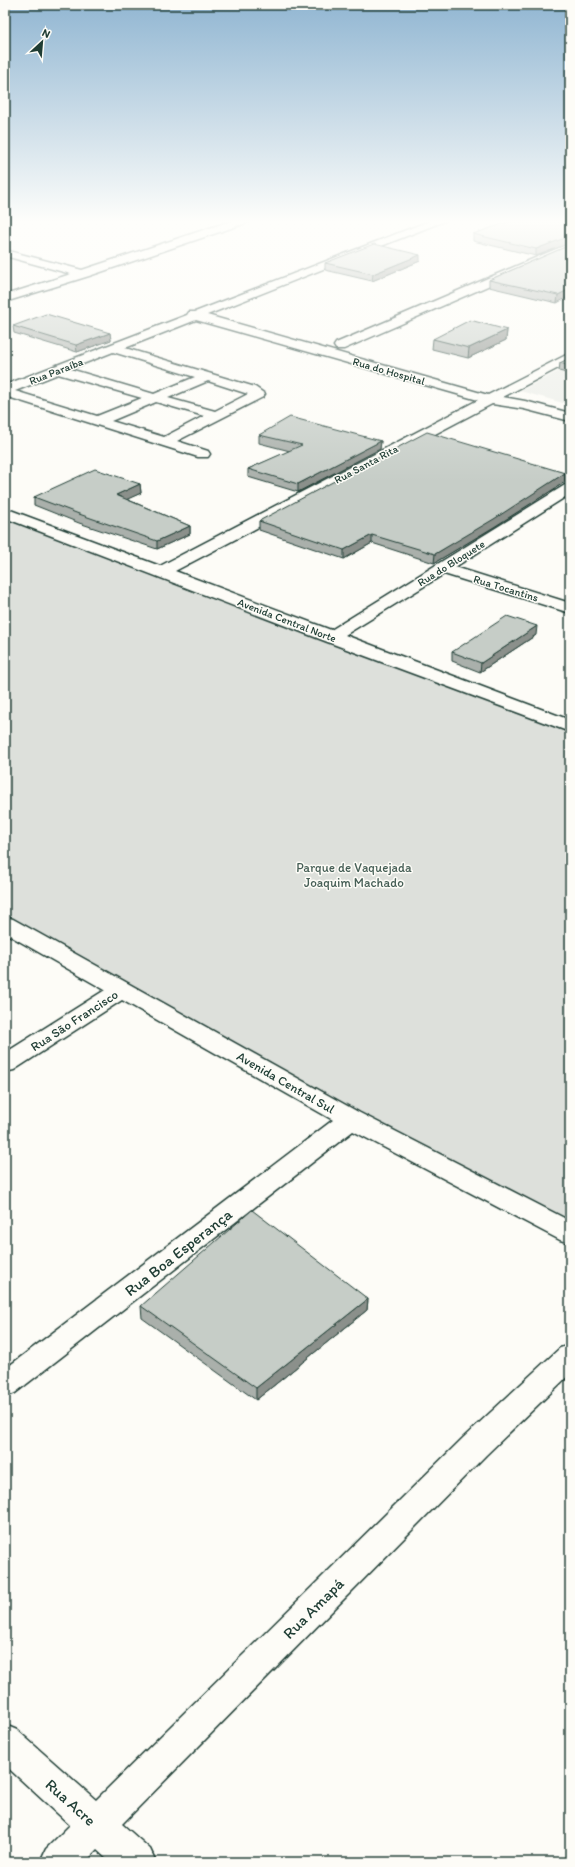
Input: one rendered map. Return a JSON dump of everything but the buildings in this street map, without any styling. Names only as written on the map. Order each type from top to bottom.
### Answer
[{"type":"street","name":"Rua Paraíba","points":[[5,391],[116,349],[215,307]]},
{"type":"street","name":"Rua Paraíba","points":[[205,311],[215,307]]},
{"type":"street","points":[[340,346],[429,307]]},
{"type":"street","name":"Rua do Hospital","points":[[184,313],[205,311],[340,346],[503,392],[525,404]]},
{"type":"street","name":"Rua do Hospital","points":[[205,311],[488,399],[525,404],[570,417]]},
{"type":"street","name":"Rua Paraíba","points":[[5,381],[184,313]]},
{"type":"street","points":[[116,349],[250,390],[258,394],[164,442]]},
{"type":"street","name":"Rua Santa Rita","points":[[163,571],[570,357]]},
{"type":"street","points":[[58,370],[217,416]]},
{"type":"street","points":[[98,421],[207,377]]},
{"type":"street","points":[[5,391],[203,454]]},
{"type":"street","name":"Rua do Bloquete","points":[[331,637],[570,488]]},
{"type":"street","points":[[553,498],[570,503]]},
{"type":"street","name":"Avenida Central Norte","points":[[5,513],[163,571],[331,637],[570,726]]},
{"type":"street","name":"Rua Tocantins","points":[[442,568],[570,608]]},
{"type":"street","name":"Avenida Central Sul","points":[[5,924],[351,1119],[570,1233]]},
{"type":"street","name":"Rua São Francisco","points":[[5,1064],[122,989]]},
{"type":"street","name":"Rua Boa Esperança","points":[[5,1385],[351,1119]]},
{"type":"street","name":"Rua Amapá","points":[[59,1862],[474,1446],[570,1356]]},
{"type":"street","name":"Rua Acre","points":[[5,1742],[137,1862]]},
{"type":"shaded area","points":[[559,371],[570,374],[570,405],[520,391]]},
{"type":"green space","name":"Parque de Vaquejada Joaquim Machado","points":[[5,513],[570,726],[570,1234],[5,931]]}]
